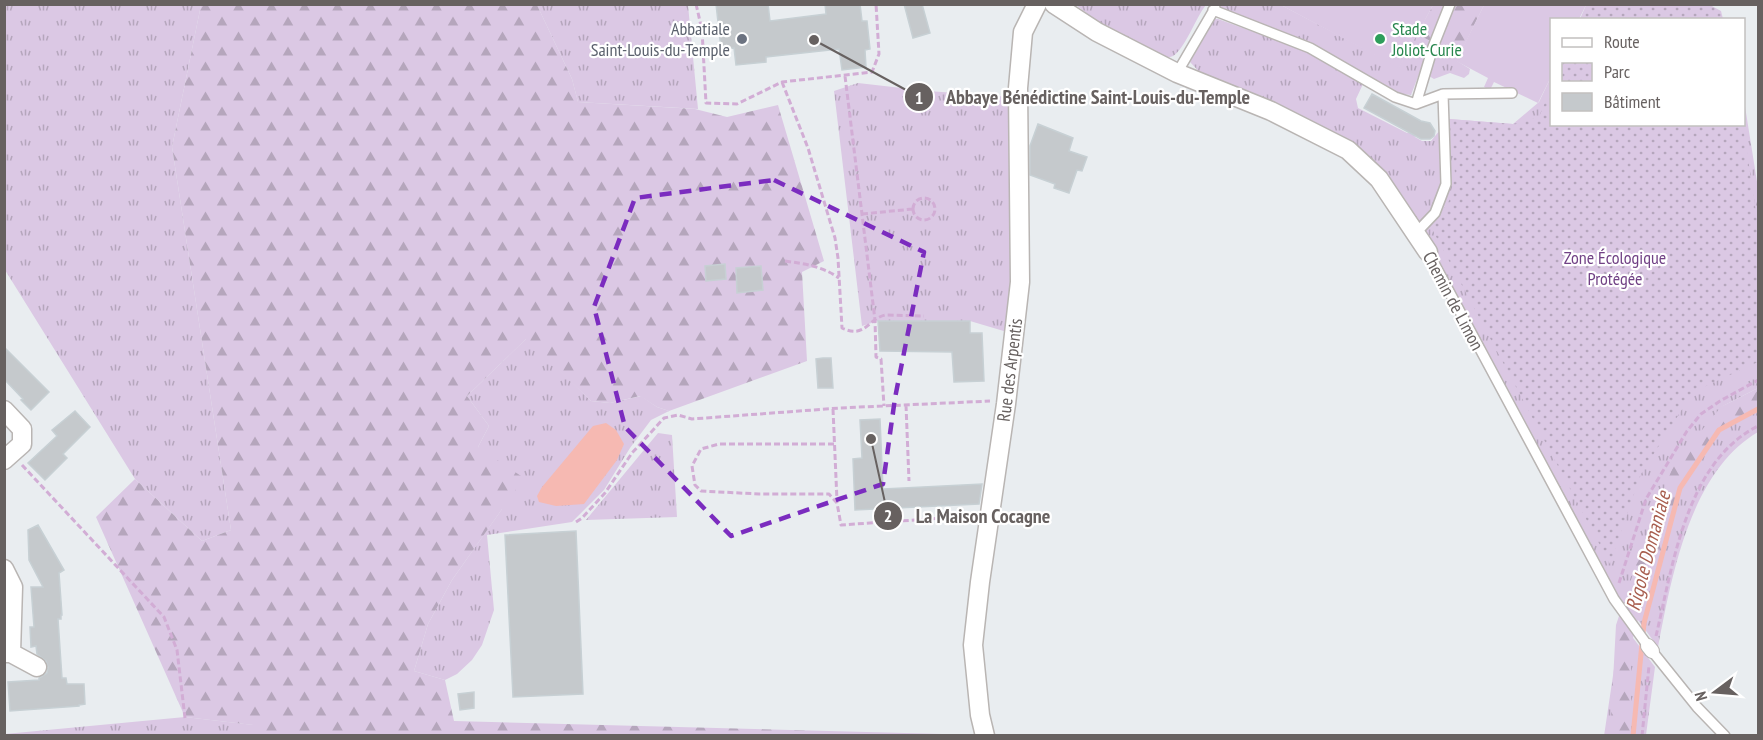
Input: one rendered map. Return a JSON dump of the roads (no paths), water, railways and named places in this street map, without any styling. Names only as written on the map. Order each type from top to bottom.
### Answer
[{"type":"street","name":"Rue des Arpentis","points":[[985,735],[980,715],[973,645],[1020,282],[1018,88],[1023,32],[1037,4]]},
{"type":"street","name":"Chemin de Limon","points":[[1054,4],[1097,32],[1177,73],[1271,111],[1348,150],[1379,179],[1428,252]]},
{"type":"street","points":[[4,410],[22,429],[22,444],[8,457]]},
{"type":"street","points":[[4,569],[13,587],[8,653],[37,667]]},
{"type":"lane","points":[[1416,104],[1432,46],[1450,4]]},
{"type":"lane","points":[[1177,73],[1214,9],[1310,48],[1395,97],[1416,104],[1443,94],[1512,93]]},
{"type":"lane","points":[[1415,234],[1435,213],[1446,184],[1443,94]]},
{"type":"lane","name":"Chemin de Limon","points":[[1428,252],[1614,599],[1697,706],[1725,735]]},
{"type":"waterway","name":"Rigole Domaniale","points":[[1633,736],[1644,623],[1680,488],[1719,430],[1758,409]]},
{"type":"place","name":"Abbatiale Saint-Louis-du-Temple","points":[[742,39]]},
{"type":"place","name":"Stade Joliot-Curie","points":[[1380,39]]},
{"type":"place","name":"Abbaye Bénédictine Saint-Louis-du-Temple","points":[[814,40]]},
{"type":"place","name":"La Maison Cocagne","points":[[871,439]]},
{"type":"park label","name":"Zone Écologique Protégée","points":[[1615,268]]}]
